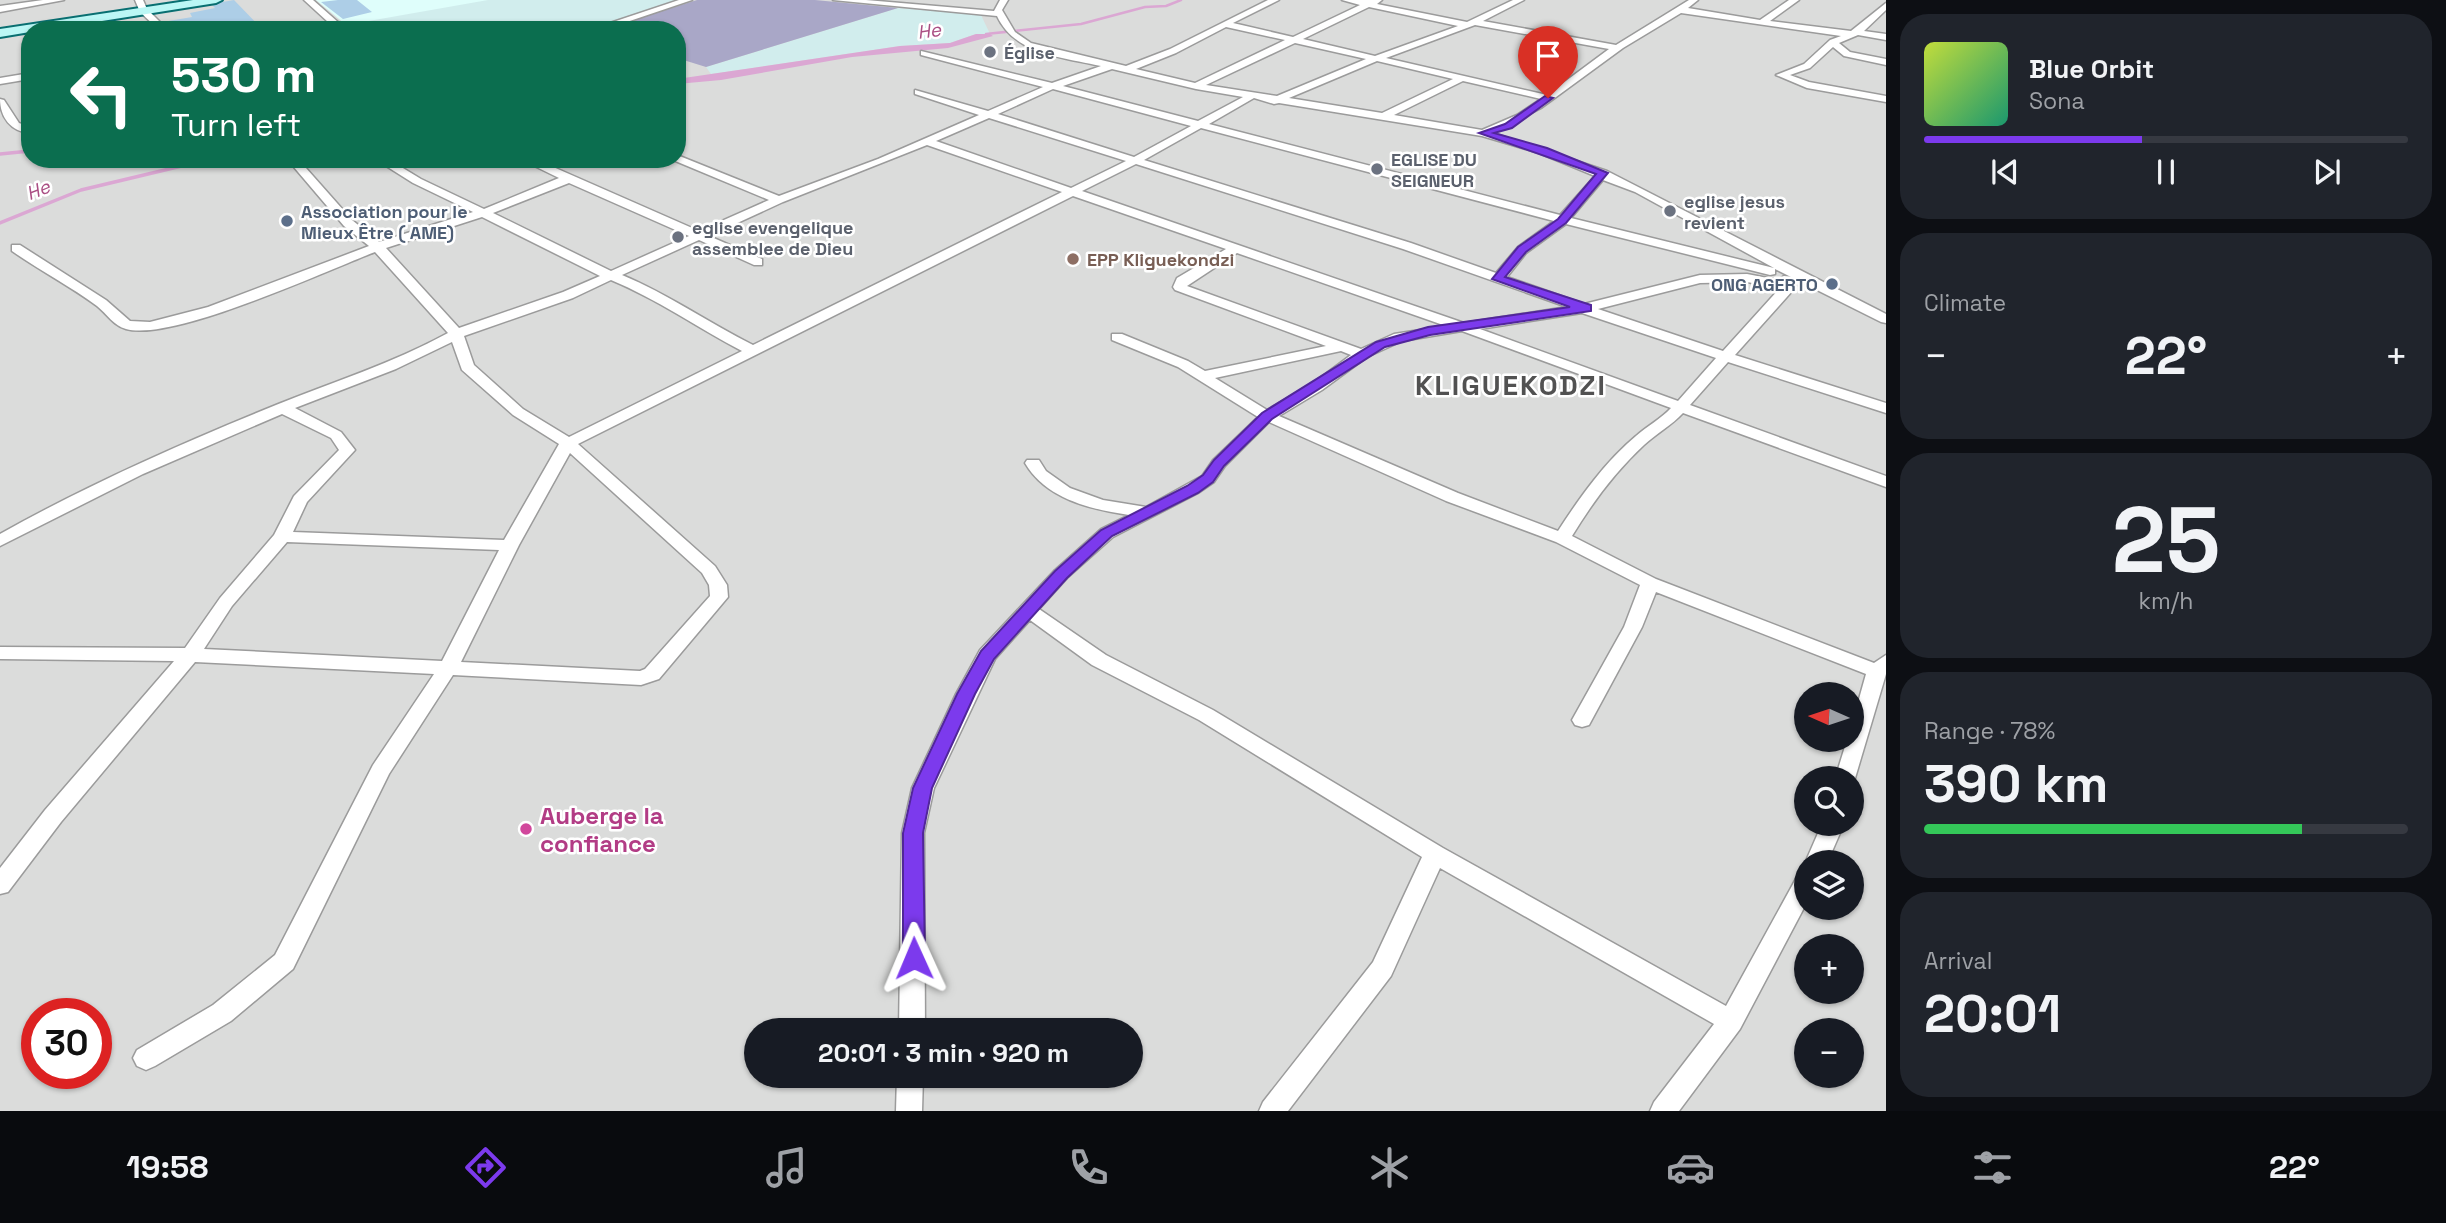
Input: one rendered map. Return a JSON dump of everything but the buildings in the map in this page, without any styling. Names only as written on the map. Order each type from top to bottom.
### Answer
[{"type":"main road","points":[[99,21],[141,5],[216,0]]},
{"type":"main road","points":[[0,33],[21,31]]},
{"type":"street","points":[[0,9],[60,0]]},
{"type":"street","points":[[308,0],[334,21]]},
{"type":"street","points":[[622,21],[688,0]]},
{"type":"street","points":[[845,0],[1000,14]]},
{"type":"street","points":[[1004,0],[998,10],[1001,22],[1009,33],[1037,48],[1250,97],[1483,133],[1543,150],[1602,173],[1785,276],[1886,319]]},
{"type":"street","points":[[1125,70],[1173,51],[1275,0]]},
{"type":"street","points":[[1346,0],[1374,2],[1471,23],[1618,48]]},
{"type":"street","points":[[1274,101],[1471,23],[1520,0]]},
{"type":"street","points":[[1483,133],[1508,126],[1618,48],[1694,0]]},
{"type":"street","points":[[1763,22],[1795,0]]},
{"type":"street","points":[[1196,86],[1374,2]]},
{"type":"street","points":[[141,5],[156,21]]},
{"type":"street","points":[[1886,6],[1855,33],[1833,42],[1807,65],[1781,75],[1800,83],[1886,99]]},
{"type":"street","points":[[1681,9],[1801,29],[1886,37]]},
{"type":"street","points":[[1225,24],[1548,98]]},
{"type":"street","points":[[1833,42],[1847,54],[1886,62]]},
{"type":"street","points":[[923,53],[1562,221],[1785,276]]},
{"type":"street","points":[[0,541],[56,508],[282,408],[378,373],[426,352],[456,334],[568,295],[779,200],[928,142],[1053,86],[1111,66]]},
{"type":"street","points":[[1380,118],[1465,77]]},
{"type":"street","points":[[0,81],[21,78]]},
{"type":"street","points":[[918,92],[987,116],[1407,246],[1726,358],[1886,408]]},
{"type":"street","points":[[146,1058],[222,1013],[284,962],[380,771],[448,668],[510,545],[568,443],[1136,160],[1250,97]]},
{"type":"street","points":[[0,102],[16,127],[21,130]]},
{"type":"street","points":[[928,142],[1073,190],[1462,327],[1886,482]]},
{"type":"street","points":[[686,162],[779,200]]},
{"type":"street","points":[[0,653],[190,654],[641,678],[660,667],[719,597],[718,585],[709,570],[568,443],[518,412],[467,367],[456,334],[378,247],[348,223],[300,168]]},
{"type":"street","points":[[395,168],[417,181],[642,288],[708,328],[752,350]]},
{"type":"street","points":[[546,168],[758,262]]},
{"type":"street","points":[[1498,279],[1522,250],[1562,221],[1602,173]]},
{"type":"street","points":[[16,248],[52,274],[104,304],[122,323],[133,327],[152,327],[228,305],[378,247],[483,212],[570,178]]},
{"type":"street","points":[[1237,248],[1182,281],[1180,287],[1362,354]]},
{"type":"street","points":[[912,1018],[913,833],[922,788],[987,655],[1027,609],[1107,533],[1192,490],[1208,479],[1219,463],[1267,416],[1317,387],[1362,354],[1399,337],[1586,308],[1700,279],[1785,276]]},
{"type":"street","points":[[1562,538],[1585,502],[1619,462],[1679,407],[1726,358],[1785,276]]},
{"type":"street","points":[[1117,337],[1183,364],[1267,416],[1452,497],[1562,538],[1650,583],[1882,667],[1850,766]]},
{"type":"street","points":[[1203,376],[1340,347]]},
{"type":"street","points":[[0,884],[53,816],[190,654],[226,602],[282,537],[300,500],[347,450],[336,435],[282,408]]},
{"type":"street","points":[[1033,463],[1036,473],[1049,483],[1082,499],[1124,512],[1146,511]]},
{"type":"street","points":[[282,537],[510,545]]},
{"type":"street","points":[[1582,720],[1633,627],[1650,583]]},
{"type":"street","points":[[1027,609],[1099,660],[1206,715],[1435,854],[1731,1021]]},
{"type":"street","points":[[1272,1111],[1382,969],[1435,854]]},
{"type":"street","points":[[1663,1111],[1731,1021],[1794,904]]},
{"type":"street","points":[[909,1111],[910,1088]]},
{"type":"shaded area","points":[[0,0],[1886,0],[1886,1111],[0,1111]]},
{"type":"shaded area","points":[[234,0],[254,21],[169,21],[192,17],[190,13],[215,8],[211,4]]},
{"type":"shaded area","points":[[316,0],[688,0],[617,21],[341,21]]},
{"type":"shaded area","points":[[357,0],[372,12],[343,19],[321,2]]},
{"type":"shaded area","points":[[488,0],[691,0],[620,21],[369,21]]},
{"type":"shaded area","points":[[697,0],[815,0],[898,8],[706,67],[686,61],[686,21],[630,21]]},
{"type":"shaded area","points":[[898,8],[981,15],[990,34],[976,34],[950,43],[900,46],[711,74],[706,67]]},
{"type":"shaded area","points":[[976,34],[993,36],[948,48],[852,57],[721,80],[686,83],[686,78],[900,46],[950,43]]},
{"type":"waterway","name":"He","points":[[986,34],[1081,24],[1145,7],[1166,6],[1181,0]]},
{"type":"waterway","points":[[0,154],[21,152]]},
{"type":"waterway","name":"He","points":[[0,223],[81,190],[173,168]]},
{"type":"place","name":"Église","points":[[990,52]]},
{"type":"place","name":"EGLISE DU SEIGNEUR","points":[[1377,169]]},
{"type":"place","name":"eglise jesus revient","points":[[1670,211]]},
{"type":"place","name":"Association pour le Mieux Être ( AME)","points":[[287,221]]},
{"type":"place","name":"eglise evengelique assemblee de Dieu","points":[[678,237]]},
{"type":"place","name":"EPP Kliguekondzi","points":[[1073,259]]},
{"type":"place","name":"ONG AGERTO","points":[[1832,284]]},
{"type":"place","name":"Auberge la confiance","points":[[526,829]]},
{"type":"district","name":"KLIGUEKODZI","points":[[1511,385]]},
{"type":"route","points":[[914,958],[913,833],[922,788],[987,655],[1061,574],[1107,533],[1192,490],[1208,479],[1219,463],[1267,416],[1317,387],[1362,354],[1399,337],[1428,331],[1586,308],[1498,279],[1522,250],[1562,221],[1602,173],[1543,150],[1483,133],[1508,126],[1548,98]]}]
